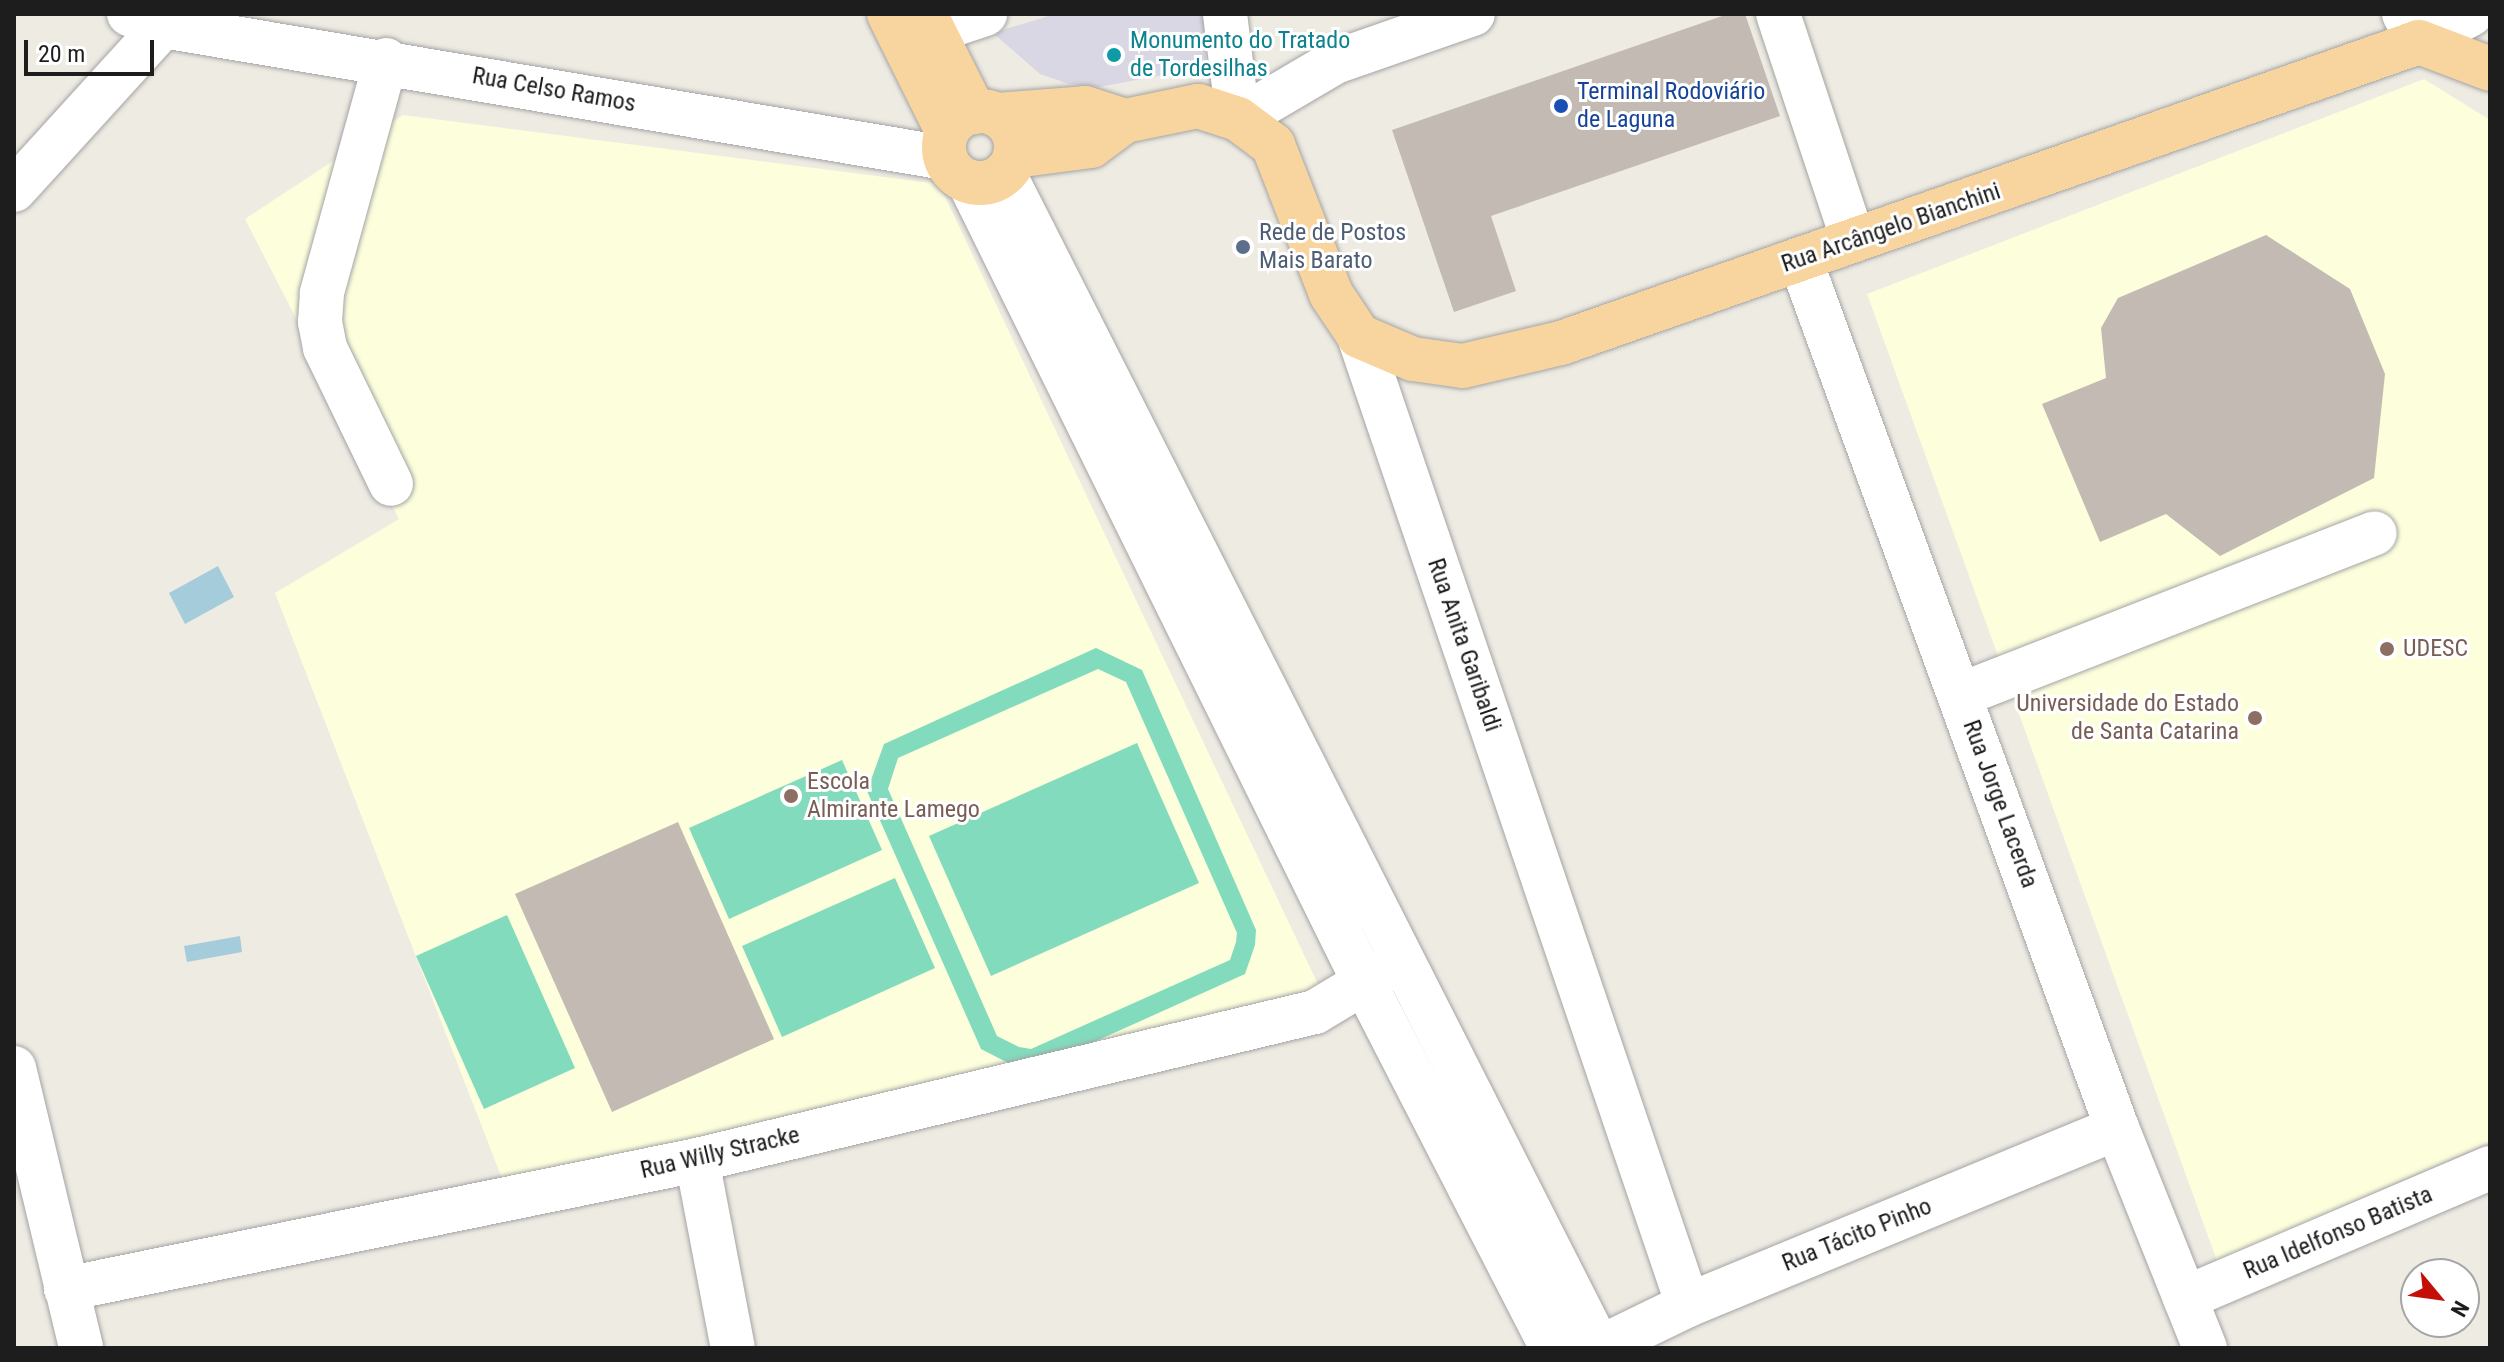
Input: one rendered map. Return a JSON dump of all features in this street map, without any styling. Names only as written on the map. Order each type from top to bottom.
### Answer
[{"type":"main road","points":[[889,14],[979,147]]},
{"type":"main road","points":[[930,23],[979,147]]},
{"type":"main road","points":[[2411,28],[2490,69]]},
{"type":"main road","name":"Rua Arcângelo Bianchini","points":[[1359,336],[1425,360],[1463,366],[1516,357],[1853,240],[2411,28]]},
{"type":"main road","name":"Rua Anita Garibaldi","points":[[979,147],[1091,146],[1125,121],[1198,106],[1238,119],[1273,145],[1331,294],[1359,336]]},
{"type":"street","points":[[930,23],[985,14]]},
{"type":"street","points":[[1225,14],[1238,119],[1335,62],[1473,14]]},
{"type":"street","points":[[1778,14],[1853,240]]},
{"type":"street","points":[[2411,28],[2471,14]]},
{"type":"street","name":"Rua Celso Ramos","points":[[155,18],[386,60],[979,147]]},
{"type":"street","points":[[14,190],[155,18]]},
{"type":"street","points":[[386,60],[322,293],[320,322],[325,348],[391,484]]},
{"type":"street","points":[[979,147],[1383,972],[1552,1348]]},
{"type":"street","name":"Rua Jorge Lacerda","points":[[1800,259],[2117,1128],[2205,1348]]},
{"type":"street","name":"Rua Anita Garibaldi","points":[[1359,336],[1688,1305]]},
{"type":"street","points":[[1960,695],[2375,533]]},
{"type":"street","points":[[1383,972],[1599,1348]]},
{"type":"street","name":"Rua Willy Stracke","points":[[66,1289],[697,1160],[1315,1012],[1383,972]]},
{"type":"street","points":[[14,1068],[81,1348]]},
{"type":"street","name":"Rua Tácito Pinho","points":[[1599,1348],[1688,1305],[2117,1128]]},
{"type":"street","points":[[697,1160],[733,1348]]},
{"type":"street","name":"Rua Idelfonso Batista","points":[[2185,1298],[2490,1168]]},
{"type":"shaded area","points":[[1055,14],[1204,14],[1206,67],[1099,87],[1069,84],[1040,74],[993,33]]},
{"type":"shaded area","name":"Universidade do Estado de Santa Catarina","points":[[2424,79],[2490,120],[2490,1142],[2217,1261],[1867,294]]},
{"type":"shaded area","name":"Escola Almirante Lamego","points":[[403,115],[939,184],[1325,999],[508,1194],[275,593],[399,519],[245,219]]},
{"type":"green space","points":[[1096,648],[1142,670],[1256,930],[1255,945],[1245,974],[1034,1069],[1014,1066],[981,1049],[867,791],[884,744]],"holes":[[[1098,669],[1126,682],[1237,933],[1236,942],[1230,960],[1031,1049],[1019,1047],[997,1036],[888,789],[898,758]]]},
{"type":"green space","points":[[1137,743],[1199,883],[991,976],[929,836]]},
{"type":"green space","points":[[842,760],[882,850],[729,919],[689,828]]},
{"type":"green space","points":[[895,878],[935,968],[782,1037],[742,946]]},
{"type":"green space","points":[[507,915],[575,1068],[484,1109],[416,956]]},
{"type":"water","points":[[218,566],[234,597],[185,624],[169,593]]},
{"type":"water","points":[[240,936],[242,952],[187,962],[184,946]]},
{"type":"building","points":[[1728,14],[1745,14],[1780,116],[1491,216],[1516,291],[1454,312],[1392,130]]},
{"type":"building","points":[[2266,235],[2350,289],[2385,374],[2374,478],[2220,556],[2166,514],[2100,542],[2042,404],[2106,378],[2101,328],[2118,298]]},
{"type":"building","points":[[678,822],[774,1039],[612,1112],[515,894]]},
{"type":"place","name":"Monumento do Tratado de Tordesilhas","points":[[1114,55]]},
{"type":"place","name":"Terminal Rodoviário de Laguna","points":[[1561,106]]},
{"type":"place","name":"Rede de Postos Mais Barato","points":[[1243,247]]},
{"type":"place","name":"UDESC","points":[[2387,649]]},
{"type":"place","name":"Universidade do Estado de Santa Catarina","points":[[2255,718]]},
{"type":"place","name":"Escola Almirante Lamego","points":[[791,796]]}]
